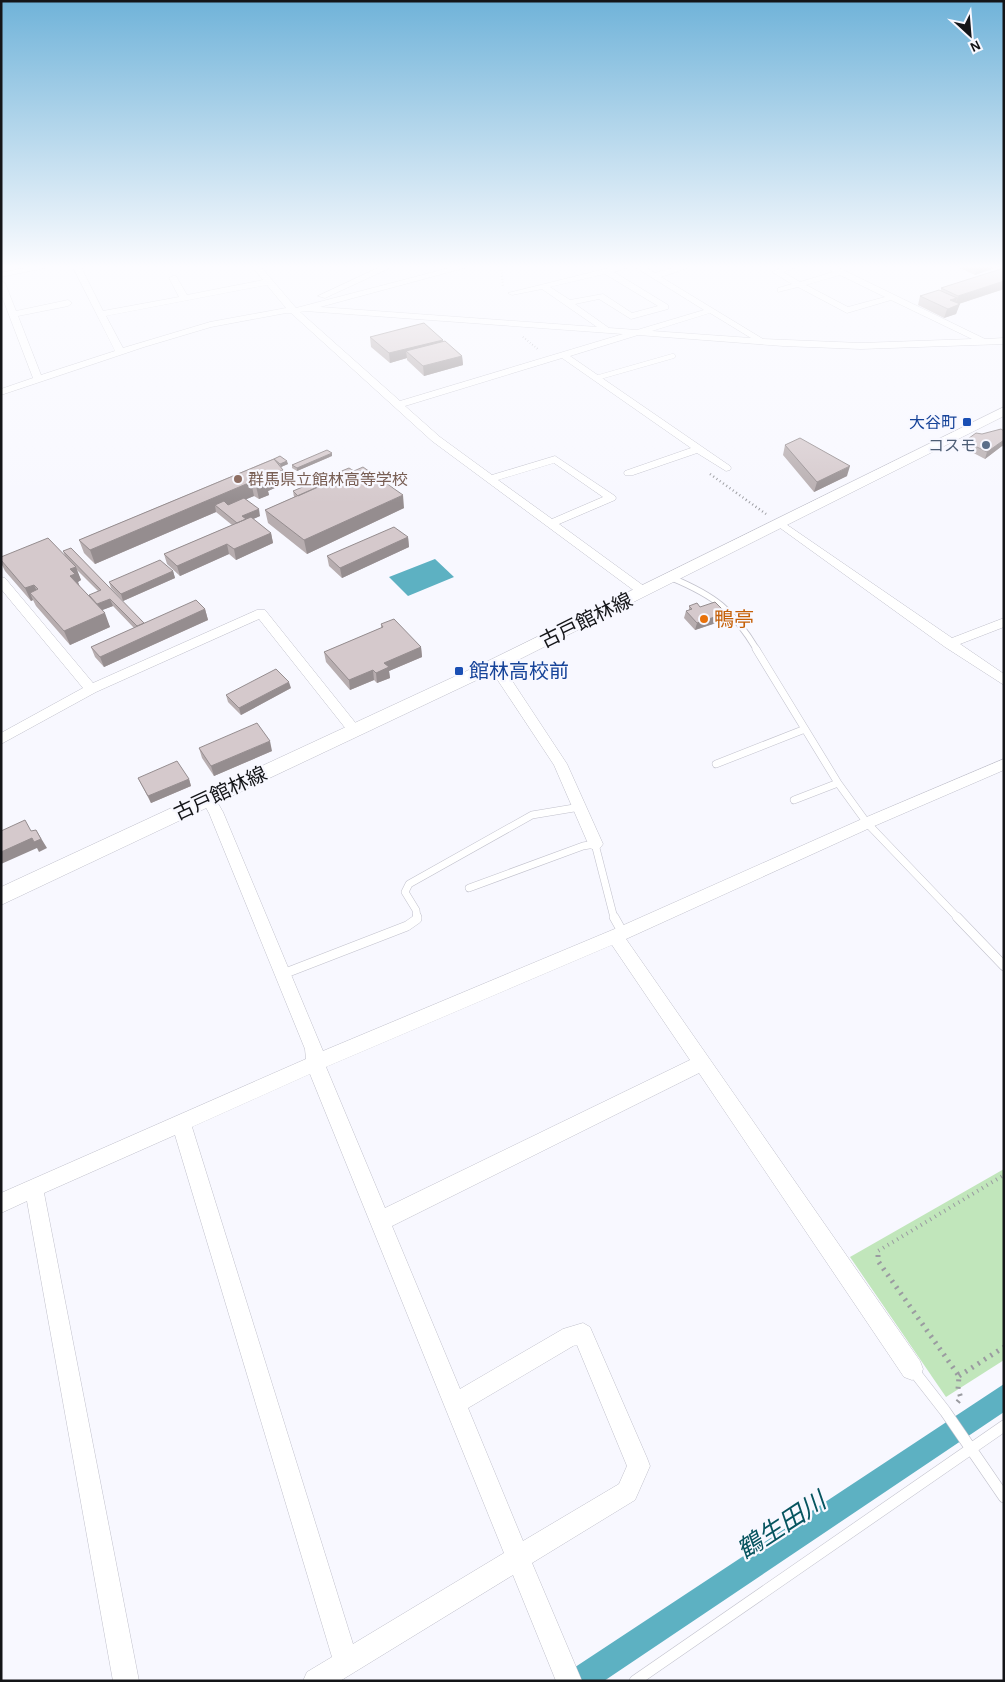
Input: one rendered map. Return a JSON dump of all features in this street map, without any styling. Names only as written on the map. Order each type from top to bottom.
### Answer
[{"type":"main road","name":"古戸館林線","points":[[1,897],[492,666],[644,592],[1004,411]]},
{"type":"street","points":[[25,345],[38,379]]},
{"type":"street","points":[[117,345],[120,352]]},
{"type":"street","points":[[1,392],[142,345]]},
{"type":"street","points":[[337,345],[436,439],[644,592]]},
{"type":"street","points":[[398,405],[597,345]]},
{"type":"street","points":[[851,345],[877,345]]},
{"type":"street","points":[[564,356],[726,468]]},
{"type":"street","points":[[629,473],[698,449]]},
{"type":"street","points":[[490,479],[555,459],[611,498],[550,523]]},
{"type":"street","points":[[780,523],[1004,681]]},
{"type":"street","points":[[1,581],[92,689]]},
{"type":"street","points":[[1,739],[92,689],[261,613],[355,732]]},
{"type":"street","points":[[949,644],[1004,622]]},
{"type":"street","points":[[492,666],[500,673],[560,764],[580,807],[594,844]]},
{"type":"street","points":[[1,1203],[315,1064],[619,935],[867,823],[1004,764]]},
{"type":"street","points":[[208,799],[216,812],[314,1049],[315,1064],[570,1681]]},
{"type":"street","points":[[619,935],[702,1064],[912,1369]]},
{"type":"street","points":[[380,1221],[702,1064]]},
{"type":"street","points":[[181,1124],[346,1662]]},
{"type":"street","points":[[34,1189],[126,1681]]},
{"type":"street","points":[[316,1681],[627,1492],[639,1466],[583,1334],[570,1336],[456,1403]]},
{"type":"lane","points":[[596,378],[672,356]]},
{"type":"lane","points":[[672,578],[711,595],[727,607],[756,648],[838,782],[867,823],[1004,966]]},
{"type":"lane","points":[[716,764],[805,729]]},
{"type":"lane","points":[[794,800],[838,782]]},
{"type":"lane","points":[[283,974],[407,926],[417,919],[416,910],[405,892],[409,884],[532,815],[580,807]]},
{"type":"lane","points":[[469,888],[582,846],[594,844],[619,935]]},
{"type":"lane","points":[[912,1369],[945,1411],[1004,1497]]},
{"type":"lane","points":[[635,1681],[1004,1426]]},
{"type":"path","points":[[534,345],[543,352]]},
{"type":"path","points":[[945,1411],[961,1398],[958,1389],[959,1376],[878,1261],[878,1251],[1004,1175]]},
{"type":"path","points":[[959,1376],[1004,1347]]},
{"type":"green space","points":[[1004,1169],[1004,1360],[946,1397],[850,1257]]},
{"type":"water","points":[[435,559],[454,577],[408,596],[389,577]]},
{"type":"water","points":[[1004,1384],[1004,1412],[604,1681],[554,1681]]},
{"type":"building","points":[[380,345],[420,345],[389,353]]},
{"type":"building","points":[[427,345],[450,345],[462,356],[423,366],[406,351]]},
{"type":"building","points":[[1001,429],[1004,431],[1004,440],[987,452],[965,441],[976,433],[982,434]]},
{"type":"building","points":[[800,438],[850,466],[817,482],[785,445]]},
{"type":"building","points":[[327,450],[332,453],[297,468],[292,465]]},
{"type":"building","points":[[280,456],[287,461],[280,464],[274,459]]},
{"type":"building","points":[[274,459],[283,470],[262,479],[266,482],[256,486],[251,482],[90,550],[79,540]]},
{"type":"building","points":[[363,467],[403,495],[304,540],[265,510]]},
{"type":"building","points":[[349,468],[354,471],[298,496],[293,491]]},
{"type":"building","points":[[244,498],[259,509],[242,516],[246,519],[237,523],[215,505],[224,501],[228,505]]},
{"type":"building","points":[[251,517],[271,533],[234,549],[227,544],[177,566],[164,554]]},
{"type":"building","points":[[394,527],[408,537],[340,568],[327,556]]},
{"type":"building","points":[[48,538],[76,567],[70,569],[75,574],[70,576],[105,613],[64,631],[30,593],[38,589],[34,585],[25,588],[1,560],[1,557]]},
{"type":"building","points":[[71,548],[144,623],[137,626],[110,599],[97,604],[89,595],[101,590],[63,551]]},
{"type":"building","points":[[160,560],[173,571],[121,594],[109,582]]},
{"type":"building","points":[[196,600],[205,609],[100,657],[91,647]]},
{"type":"building","points":[[715,602],[726,613],[697,623],[686,611],[692,609],[689,606],[697,603],[700,607]]},
{"type":"building","points":[[394,619],[421,647],[384,663],[389,667],[376,673],[373,670],[349,680],[324,652],[383,627],[381,624]]},
{"type":"building","points":[[276,669],[289,682],[239,708],[226,695]]},
{"type":"building","points":[[257,723],[270,741],[211,766],[199,748]]},
{"type":"building","points":[[177,761],[189,779],[148,796],[138,778]]},
{"type":"building","points":[[25,820],[31,831],[36,830],[41,839],[34,842],[32,838],[1,852],[1,831]]},
{"type":"place","name":"大谷町","points":[[967,422]]},
{"type":"place","name":"コスモ","points":[[986,445]]},
{"type":"place","name":"群馬県立館林高等学校","points":[[238,479]]},
{"type":"place","name":"鴨亭","points":[[704,619]]},
{"type":"place","name":"館林高校前","points":[[459,671]]},
{"type":"water label","name":"鶴生田川","points":[[781,1525]]}]
